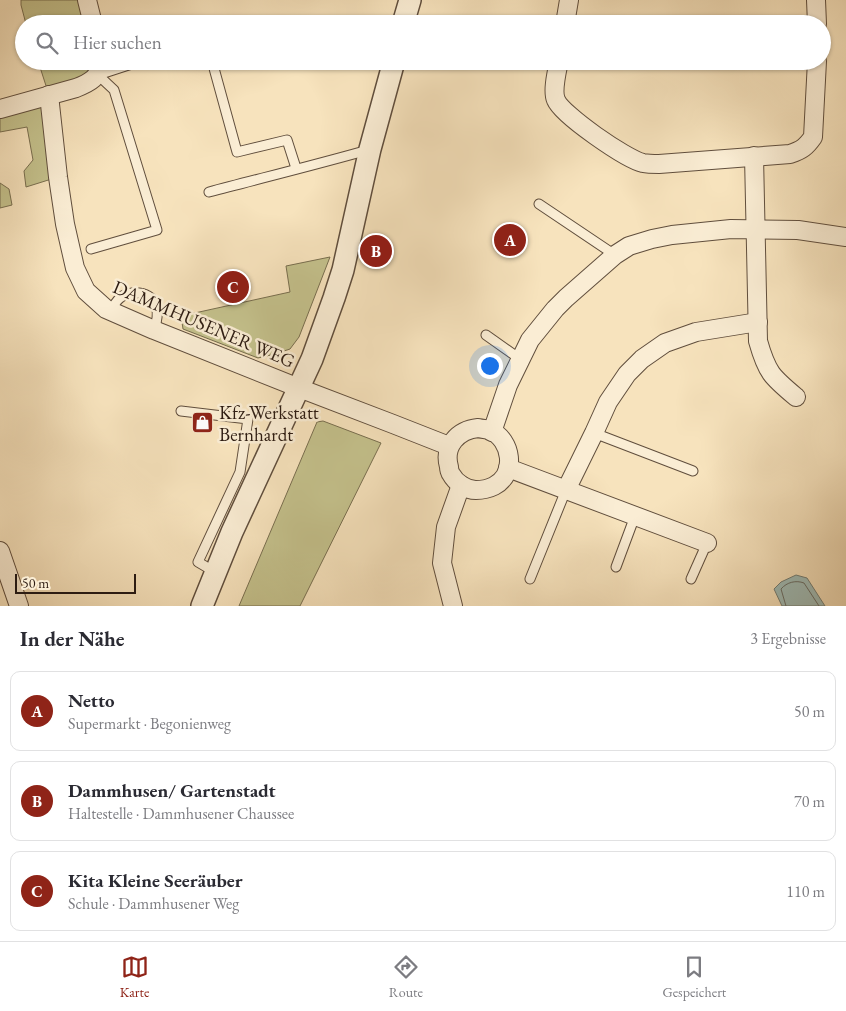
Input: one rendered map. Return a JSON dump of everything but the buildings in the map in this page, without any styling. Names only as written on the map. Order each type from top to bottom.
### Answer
[{"type":"street","points":[[87,0],[90,15]]},
{"type":"street","points":[[406,15],[410,0]]},
{"type":"street","points":[[566,15],[569,0]]},
{"type":"street","points":[[816,0],[817,15]]},
{"type":"street","points":[[0,109],[76,88],[88,83],[98,70]]},
{"type":"street","points":[[202,606],[232,532],[312,358],[343,270],[370,149],[392,70]]},
{"type":"street","points":[[557,70],[555,99],[563,110],[599,138],[624,154],[642,162],[659,164],[790,154],[801,150],[813,137],[817,70]]},
{"type":"street","name":"DAMMHUSENER WEG","points":[[50,95],[58,177],[65,224],[75,268],[86,292],[106,310],[448,446]]},
{"type":"street","points":[[754,156],[758,341],[771,375],[796,397]]},
{"type":"street","points":[[492,432],[508,385],[530,340],[555,309],[615,255],[629,246],[652,238],[731,229],[798,230],[846,237]]},
{"type":"street","points":[[566,490],[608,402],[627,374],[642,359],[666,343],[696,332],[758,322]]},
{"type":"street","points":[[478,428],[492,432],[503,440],[507,446],[508,468],[503,478],[495,486],[485,490],[471,490],[461,485],[450,474],[447,461],[448,446],[460,434],[472,429],[478,428]]},
{"type":"street","points":[[508,468],[707,542]]},
{"type":"street","points":[[453,606],[442,563],[446,527],[461,485]]},
{"type":"street","points":[[0,551],[19,606]]},
{"type":"lane","points":[[91,249],[157,230],[114,90],[100,70]]},
{"type":"lane","points":[[214,70],[237,152],[287,140],[296,168]]},
{"type":"lane","points":[[209,192],[370,149]]},
{"type":"lane","points":[[539,204],[615,255]]},
{"type":"lane","points":[[111,312],[119,298],[126,294],[136,292],[149,295],[156,307],[157,321],[154,330]]},
{"type":"lane","points":[[486,335],[520,359]]},
{"type":"lane","points":[[180,411],[248,420],[240,472],[198,562],[216,572]]},
{"type":"lane","points":[[594,433],[693,471]]},
{"type":"lane","points":[[530,579],[566,490]]},
{"type":"lane","points":[[616,566],[635,516]]},
{"type":"lane","points":[[691,579],[707,542]]},
{"type":"shaded area","points":[[21,0],[87,0],[91,15],[24,15]]},
{"type":"shaded area","points":[[41,70],[92,70],[50,95],[58,177],[26,187],[24,171],[33,160],[27,127],[0,132],[0,109],[49,95]]},
{"type":"shaded area","points":[[0,183],[9,189],[12,205],[0,208]]},
{"type":"shaded area","points":[[330,257],[299,337],[290,349],[258,358],[183,329],[181,316],[290,292],[286,266]]},
{"type":"shaded area","points":[[323,421],[381,443],[300,606],[239,606],[317,422]]},
{"type":"water","points":[[796,575],[807,578],[825,606],[782,606],[774,589],[781,582]]},
{"type":"place","name":"Netto","points":[[510,240]]},
{"type":"place","name":"Dammhusen/ Gartenstadt","points":[[376,251]]},
{"type":"place","name":"Kita Kleine Seeräuber","points":[[233,287]]},
{"type":"place","name":"Kfz-Werkstatt Bernhardt","points":[[203,423]]}]
